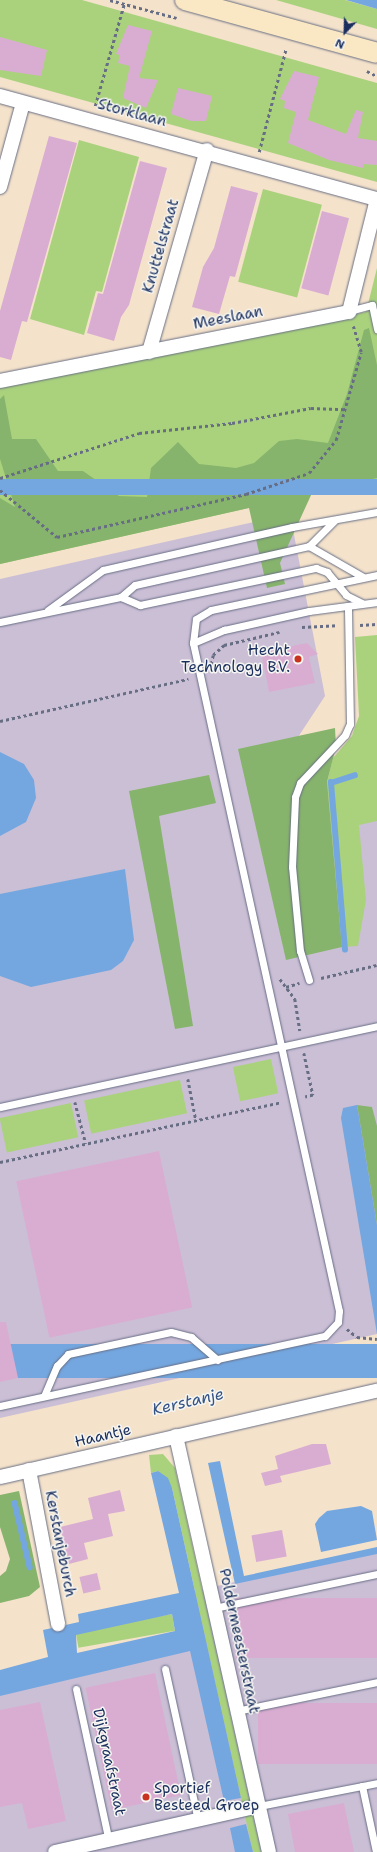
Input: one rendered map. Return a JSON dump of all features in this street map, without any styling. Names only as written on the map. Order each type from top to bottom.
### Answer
[{"type":"main road","points":[[185,0],[377,53]]},
{"type":"street","name":"Storklaan","points":[[0,96],[207,150],[377,199]]},
{"type":"street","points":[[0,187],[23,103]]},
{"type":"street","name":"Knuttelstraat","points":[[149,352],[207,150]]},
{"type":"street","points":[[348,312],[377,199]]},
{"type":"street","name":"Meeslaan","points":[[0,381],[348,312]]},
{"type":"street","name":"Haantje","points":[[0,1477],[377,1391]]},
{"type":"street","name":"Poldermeesterstraat","points":[[176,1436],[236,1711],[269,1852]]},
{"type":"street","name":"Kerstanjeburch","points":[[29,1470],[58,1624]]},
{"type":"street","name":"Dijkgraafstraat","points":[[55,1852],[104,1845],[198,1820],[259,1806]]},
{"type":"lane","points":[[348,312],[372,305],[377,329]]},
{"type":"lane","points":[[46,611],[103,570],[292,527],[334,521],[377,512]]},
{"type":"lane","points":[[0,622],[46,611],[121,597],[135,585],[309,546],[334,521]]},
{"type":"lane","points":[[309,546],[363,577]]},
{"type":"lane","points":[[121,597],[140,605],[316,568],[327,572],[346,595],[362,603]]},
{"type":"lane","points":[[0,1406],[325,1336],[338,1322],[340,1311],[292,1100],[193,644],[196,619],[211,610],[377,574]]},
{"type":"lane","points":[[193,644],[224,630],[362,603],[377,602]]},
{"type":"lane","points":[[308,980],[300,951],[292,867],[295,797],[300,783],[345,735],[350,724],[348,606]]},
{"type":"lane","points":[[0,1107],[377,1026]]},
{"type":"lane","points":[[44,1396],[57,1366],[68,1354],[171,1332],[192,1338],[217,1360]]},
{"type":"lane","points":[[214,1608],[377,1574]]},
{"type":"lane","points":[[165,1668],[198,1820]]},
{"type":"lane","points":[[236,1711],[377,1682]]},
{"type":"lane","name":"Dijkgraafstraat","points":[[76,1689],[104,1845]]},
{"type":"lane","points":[[259,1806],[377,1782]]},
{"type":"lane","points":[[362,1786],[376,1852]]},
{"type":"path","points":[[91,120],[124,4]]},
{"type":"path","points":[[256,164],[286,48]]},
{"type":"path","points":[[0,490],[57,537],[141,520],[246,494],[309,473],[336,440],[360,352],[348,312]]},
{"type":"path","points":[[0,478],[139,433],[232,423],[311,408],[344,409]]},
{"type":"path","points":[[299,627],[319,625]]},
{"type":"path","points":[[0,721],[200,677],[212,673],[213,656],[224,645],[285,631]]},
{"type":"path","points":[[286,987],[308,980],[377,966]]},
{"type":"path","points":[[0,1162],[313,1095],[302,1043],[295,999],[286,987],[278,971]]},
{"type":"path","points":[[186,1067],[196,1120]]},
{"type":"path","points":[[72,1091],[86,1144]]},
{"type":"path","points":[[338,1322],[357,1336],[372,1340],[377,1339]]},
{"type":"shaded area","points":[[290,514],[325,696],[258,798],[377,771],[377,1334],[0,1418],[0,579]]},
{"type":"shaded area","points":[[377,1550],[377,1852],[0,1852],[0,1686],[196,1645],[186,1593]]},
{"type":"green space","points":[[0,0],[82,0],[377,83],[377,182],[0,77]]},
{"type":"green space","points":[[276,0],[345,0],[377,9],[377,29]]},
{"type":"green space","points":[[79,140],[139,157],[102,292],[96,291],[84,335],[30,319]]},
{"type":"green space","points":[[263,189],[322,205],[297,298],[238,282]]},
{"type":"green space","points":[[377,268],[377,479],[0,564],[0,386],[366,312]]},
{"type":"green space","points":[[369,328],[377,365],[377,478],[312,493],[280,563],[285,584],[267,588],[249,508],[0,564],[0,498],[15,507],[0,459],[0,399],[4,395],[12,439],[36,439],[58,471],[83,471],[119,496],[147,497],[151,468],[178,442],[199,464],[236,468],[254,463],[279,441],[297,439],[328,443],[347,394],[364,330]]},
{"type":"green space","points":[[377,635],[377,821],[359,825],[366,900],[358,946],[342,947],[327,782],[333,758],[352,736],[359,716],[355,637]]},
{"type":"green space","points":[[335,728],[336,747],[327,782],[342,947],[286,960],[238,749]]},
{"type":"green space","points":[[209,775],[216,803],[159,816],[193,1026],[175,1029],[129,791]]},
{"type":"green space","points":[[271,1059],[278,1093],[240,1101],[233,1067]]},
{"type":"green space","points":[[180,1080],[187,1113],[91,1134],[84,1100]]},
{"type":"green space","points":[[71,1103],[78,1137],[7,1152],[0,1118]]},
{"type":"green space","points":[[357,1105],[372,1107],[377,1126],[377,1225]]},
{"type":"green space","points":[[163,1454],[175,1468],[261,1852],[253,1852],[172,1488],[158,1471],[151,1473],[149,1455]]},
{"type":"green space","points":[[19,1491],[40,1587],[29,1596],[0,1603],[0,1576],[6,1571],[10,1559],[0,1527],[0,1495]]},
{"type":"green space","points":[[172,1614],[175,1631],[78,1648],[75,1631]]},
{"type":"water","points":[[346,0],[377,0],[377,9]]},
{"type":"water","points":[[0,479],[377,479],[377,495],[0,495]]},
{"type":"water","points":[[0,752],[24,764],[34,780],[36,798],[26,822],[0,836]]},
{"type":"water","points":[[125,869],[134,940],[123,961],[111,970],[31,987],[0,976],[0,894]]},
{"type":"water","points":[[357,1105],[377,1225],[377,1334],[341,1118],[343,1108]]},
{"type":"water","points":[[0,1344],[377,1344],[377,1378],[0,1378]]},
{"type":"water","points":[[220,1461],[244,1576],[377,1547],[377,1554],[235,1584],[208,1463]]},
{"type":"water","points":[[158,1471],[168,1478],[172,1488],[241,1798],[224,1801],[190,1651],[0,1696],[0,1670],[48,1657],[43,1630],[79,1622],[78,1614],[179,1593],[151,1473]],"holes":[[[172,1614],[175,1631],[77,1653],[76,1635]]]},
{"type":"water","points":[[361,1506],[372,1511],[377,1540],[321,1552],[315,1524],[319,1518],[327,1511]]},
{"type":"water","points":[[246,1824],[253,1852],[235,1852],[230,1828]]},
{"type":"building","points":[[128,25],[152,31],[139,78],[158,80],[146,108],[123,98],[130,66],[118,63],[120,55],[116,54]]},
{"type":"building","points":[[0,37],[47,50],[41,76],[0,70]]},
{"type":"building","points":[[294,71],[319,77],[308,120],[346,134],[356,110],[363,112],[358,138],[377,141],[377,165],[364,164],[363,168],[329,160],[288,143],[296,112],[284,108],[285,101],[280,99]]},
{"type":"building","points":[[178,88],[212,96],[206,121],[191,121],[171,114]]},
{"type":"building","points":[[49,136],[77,143],[27,322],[22,321],[11,360],[0,357],[0,311]]},
{"type":"building","points":[[140,161],[167,168],[129,305],[121,317],[114,341],[87,333],[98,293],[103,294]]},
{"type":"building","points":[[231,186],[258,193],[235,277],[230,276],[219,314],[192,307],[203,267],[214,248]]},
{"type":"building","points":[[322,211],[349,218],[328,296],[301,288]]},
{"type":"building","points":[[307,643],[318,654],[309,657],[315,683],[269,692],[261,652]]},
{"type":"building","points":[[159,1151],[192,1308],[49,1338],[16,1181]]},
{"type":"building","points":[[0,1322],[6,1322],[18,1378],[0,1382]]},
{"type":"building","points":[[312,1444],[326,1444],[331,1464],[280,1476],[282,1482],[265,1486],[261,1473],[278,1469],[275,1456]]},
{"type":"building","points":[[120,1490],[125,1511],[108,1514],[113,1536],[84,1543],[88,1559],[69,1564],[60,1527],[93,1519],[88,1498]]},
{"type":"building","points":[[282,1530],[287,1557],[256,1562],[251,1535]]},
{"type":"building","points":[[97,1573],[101,1590],[83,1594],[79,1577]]},
{"type":"building","points":[[236,1598],[377,1598],[377,1658],[236,1658]]},
{"type":"building","points":[[155,1673],[181,1795],[112,1810],[86,1688]]},
{"type":"building","points":[[40,1702],[66,1821],[28,1829],[22,1803],[0,1807],[0,1710]]},
{"type":"building","points":[[258,1703],[377,1703],[377,1764],[258,1764]]},
{"type":"building","points":[[344,1803],[354,1852],[295,1852],[288,1814]]},
{"type":"waterway","points":[[345,950],[331,783],[355,775]]},
{"type":"waterway","points":[[15,1503],[30,1567]]},
{"type":"place","name":"Hecht Technology B.V.","points":[[298,659]]},
{"type":"place","name":"Sportief Besteed Groep","points":[[146,1797]]},
{"type":"water label","name":"Kerstanje","points":[[188,1402]]}]
